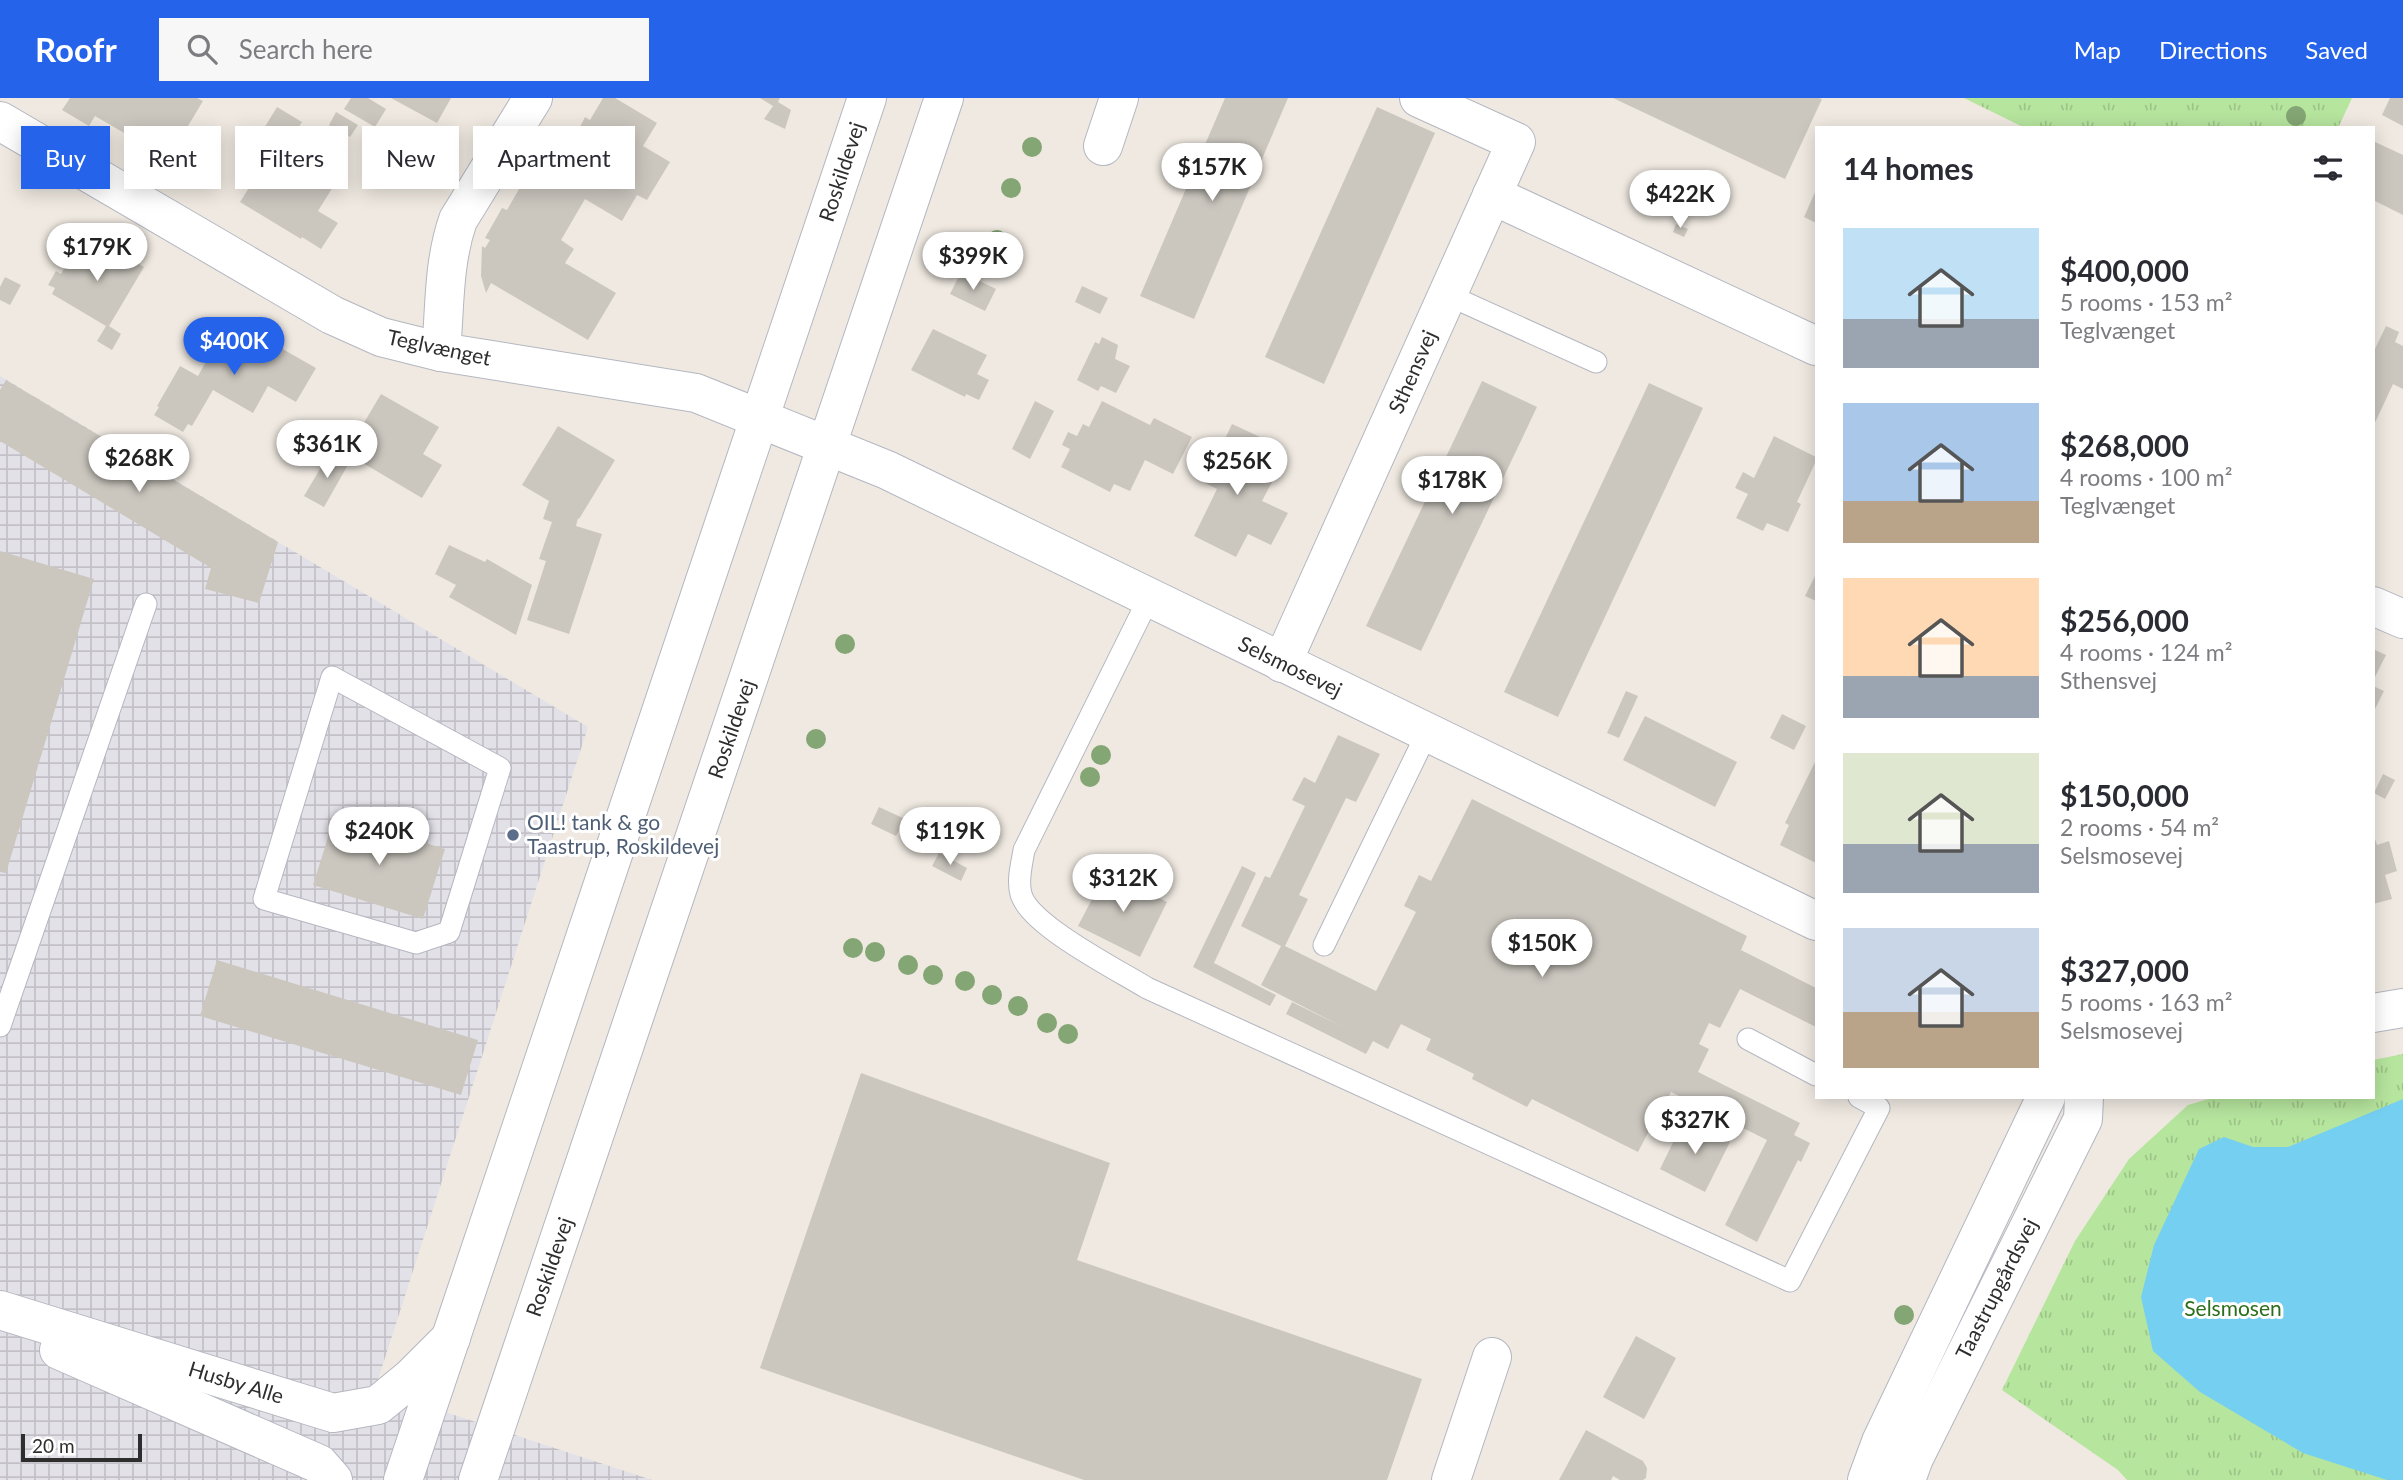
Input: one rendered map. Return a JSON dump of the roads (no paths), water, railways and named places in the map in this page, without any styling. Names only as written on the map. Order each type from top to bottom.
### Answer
[{"type":"street","points":[[441,352],[448,252],[458,220],[533,98]]},
{"type":"street","name":"Roskildevej","points":[[403,1480],[867,98]]},
{"type":"street","name":"Roskildevej","points":[[478,1480],[944,98]]},
{"type":"street","points":[[1103,146],[1119,98]]},
{"type":"street","name":"Sthensvej","points":[[1282,663],[1516,142],[1419,98]]},
{"type":"street","name":"Teglvænget","points":[[0,121],[332,315],[381,337],[441,352],[675,388],[696,393],[760,418]]},
{"type":"street","points":[[1492,195],[1815,346]]},
{"type":"street","name":"Selsmosevej","points":[[760,418],[921,485],[1012,532],[1815,921]]},
{"type":"street","points":[[2375,607],[2403,620]]},
{"type":"street","points":[[2375,1013],[2403,1008]]},
{"type":"street","name":"Taastrupgårdsvej","points":[[1867,1480],[1881,1442],[2045,1099]]},
{"type":"street","name":"Taastrupgårdsvej","points":[[1906,1480],[1914,1458],[2083,1119],[2084,1099]]},
{"type":"street","name":"Husby Alle","points":[[0,1310],[333,1412],[378,1405],[411,1378],[451,1338]]},
{"type":"street","name":"Husby Alle","points":[[0,1323],[319,1464],[333,1480]]},
{"type":"street","points":[[1451,1480],[1492,1357]]},
{"type":"lane","points":[[1448,295],[1596,362]]},
{"type":"lane","points":[[1149,598],[1024,850],[1020,872],[1021,894],[1033,914],[1050,928],[1147,988],[1790,1281],[1879,1108],[1863,1099]]},
{"type":"lane","points":[[0,1026],[146,604]]},
{"type":"lane","points":[[332,677],[500,768],[449,932],[416,943],[264,899],[332,677]]},
{"type":"lane","points":[[1324,945],[1427,733]]},
{"type":"lane","points":[[1748,1040],[1815,1074]]},
{"type":"water","points":[[2403,1099],[2403,1480],[2387,1480],[2303,1453],[2200,1392],[2153,1351],[2141,1297],[2154,1245],[2199,1149],[2224,1137],[2253,1147],[2288,1147]]},
{"type":"place","name":"OIL! tank & go Taastrup, Roskildevej","points":[[513,835]]},
{"type":"park label","name":"Selsmosen","points":[[2233,1309]]}]
